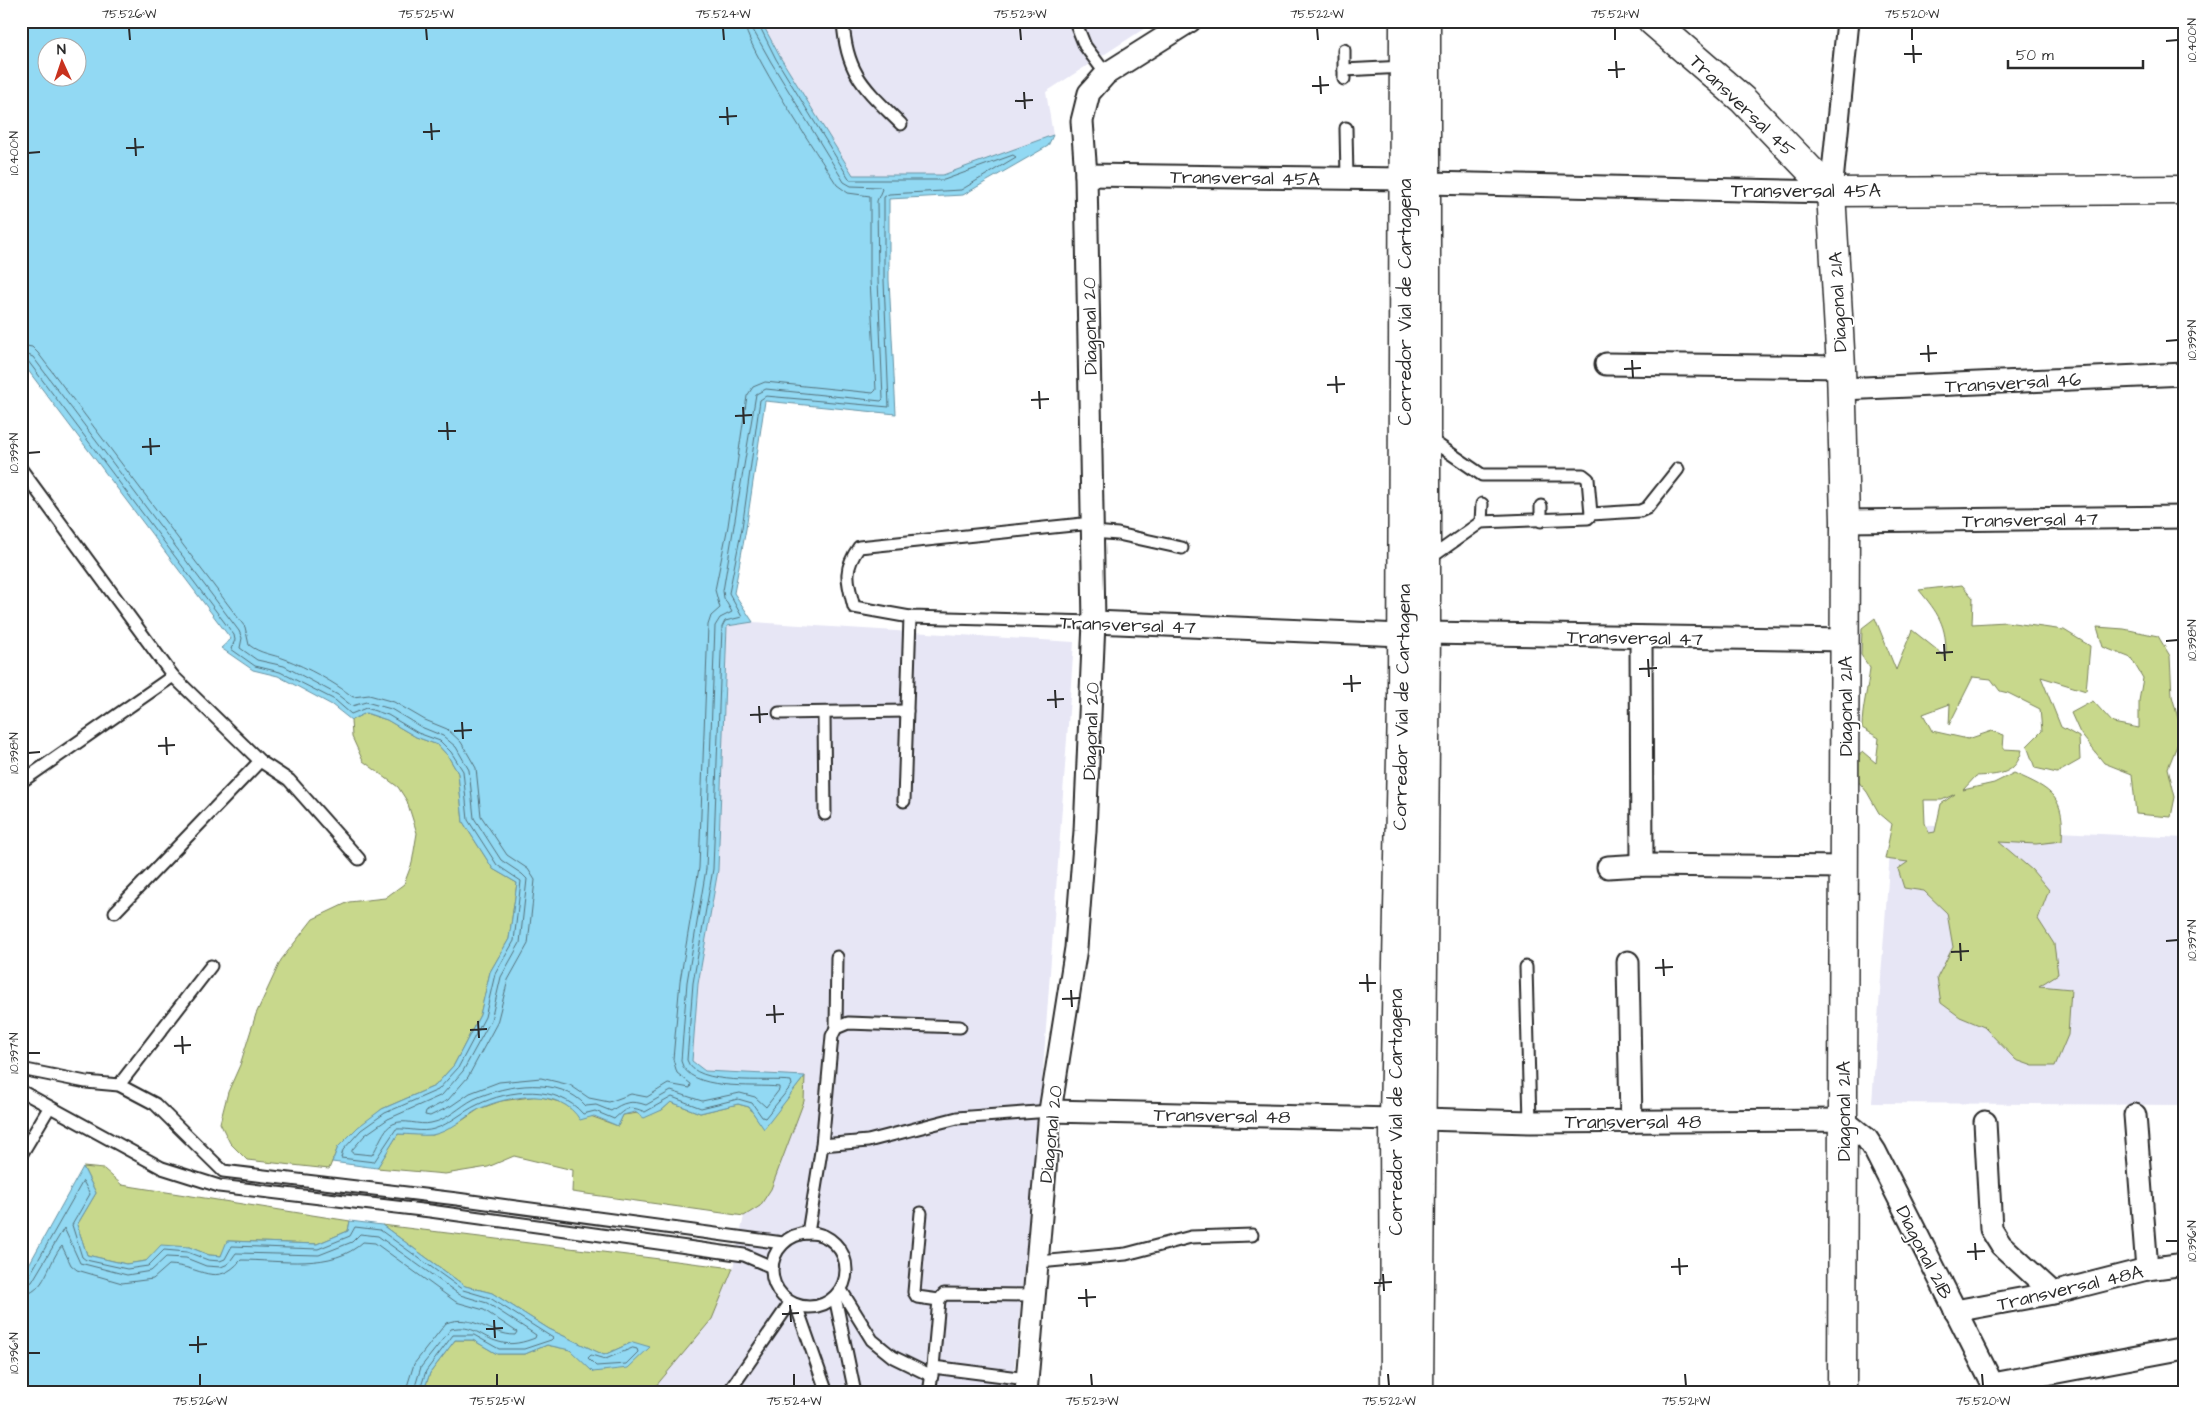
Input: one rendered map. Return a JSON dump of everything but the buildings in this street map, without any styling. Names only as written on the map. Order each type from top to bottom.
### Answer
[{"type":"main road","name":"Corredor Vial de Cartagena","points":[[1404,21],[1415,67],[1416,181],[1407,437],[1414,634],[1422,1119],[1419,1393]]},
{"type":"main road","name":"Corredor Vial de Cartagena","points":[[1415,67],[1426,21]]},
{"type":"main road","name":"Transversal 45","points":[[1652,21],[1743,100],[1831,192]]},
{"type":"main road","name":"Transversal 45A","points":[[1831,192],[2185,190]]},
{"type":"main road","name":"Diagonal 21A","points":[[1831,192],[1841,378],[1846,521],[1846,867],[1842,1393]]},
{"type":"main road","name":"Corredor Vial de Cartagena","points":[[1395,1393],[1394,1119],[1414,634],[1425,562],[1407,437]]},
{"type":"street","name":"Diagonal 20","points":[[1027,1386],[1034,1295],[1039,1262],[1050,1111],[1076,938],[1085,831],[1094,622],[1086,175],[1082,121],[1089,93],[1106,74],[1190,21]]},
{"type":"street","name":"Diagonal 21A","points":[[1831,192],[1848,21]]},
{"type":"street","name":"Transversal 45A","points":[[1086,175],[1347,179],[1831,192]]},
{"type":"street","name":"Transversal 46","points":[[1606,364],[1841,378],[2185,374]]},
{"type":"street","name":"Transversal 47","points":[[1846,521],[2185,517]]},
{"type":"street","name":"Transversal 47","points":[[1094,622],[1414,634],[1845,640]]},
{"type":"street","points":[[1641,637],[1642,865]]},
{"type":"street","points":[[1608,867],[1642,865],[1846,867]]},
{"type":"street","points":[[1628,962],[1632,1122]]},
{"type":"street","name":"Transversal 48","points":[[1050,1111],[1394,1119]]},
{"type":"street","points":[[2135,1115],[2147,1269]]},
{"type":"street","name":"Transversal 48","points":[[1422,1119],[1530,1122],[1843,1120]]},
{"type":"street","name":"Diagonal 21B","points":[[1843,1120],[1867,1139],[1874,1151],[1995,1388]]},
{"type":"street","points":[[1985,1122],[1991,1229],[2001,1245],[2053,1292]]},
{"type":"street","name":"Transversal 48A","points":[[1955,1312],[2053,1292],[2147,1269],[2185,1264]]},
{"type":"street","points":[[1995,1388],[2185,1348]]},
{"type":"lane","points":[[844,21],[844,46],[860,82],[901,124]]},
{"type":"lane","points":[[1075,21],[1085,46],[1106,74]]},
{"type":"lane","points":[[1344,50],[1344,74],[1415,67]]},
{"type":"lane","points":[[1346,128],[1347,179]]},
{"type":"lane","points":[[1407,437],[1482,478],[1541,479],[1583,475],[1588,479],[1591,514]]},
{"type":"lane","points":[[1425,562],[1482,522],[1588,518],[1591,514],[1640,511],[1647,508],[1678,468]]},
{"type":"lane","points":[[21,469],[173,676],[260,761],[289,780],[359,859]]},
{"type":"lane","points":[[1482,504],[1482,522]]},
{"type":"lane","points":[[1541,506],[1541,521]]},
{"type":"lane","points":[[1092,528],[1182,548]]},
{"type":"lane","name":"Transversal 47","points":[[1092,528],[858,547],[848,563],[849,586],[854,607],[910,617],[1094,622]]},
{"type":"lane","points":[[904,801],[910,617]]},
{"type":"lane","points":[[21,782],[173,676]]},
{"type":"lane","points":[[779,713],[907,711]]},
{"type":"lane","points":[[824,712],[825,814]]},
{"type":"lane","points":[[115,912],[260,761]]},
{"type":"lane","points":[[808,1233],[822,1146],[832,1036],[836,1028],[837,957]]},
{"type":"lane","points":[[119,1085],[210,966]]},
{"type":"lane","points":[[1526,967],[1530,1122]]},
{"type":"lane","points":[[836,1028],[848,1023],[960,1027]]},
{"type":"lane","points":[[21,1069],[119,1085],[155,1104],[223,1171],[783,1243]]},
{"type":"lane","points":[[21,1091],[162,1168],[219,1186],[430,1211],[744,1255],[772,1267]]},
{"type":"lane","points":[[21,1155],[50,1108]]},
{"type":"lane","points":[[822,1146],[868,1141],[957,1118],[1050,1111]]},
{"type":"lane","points":[[921,1213],[914,1292],[917,1297],[939,1300]]},
{"type":"lane","points":[[838,1293],[821,1306],[804,1307],[793,1304],[779,1292],[774,1285],[772,1267],[773,1258],[783,1243],[794,1236],[808,1233],[831,1240],[842,1252],[847,1267],[838,1293],[855,1393]]},
{"type":"lane","points":[[1039,1262],[1126,1254],[1191,1238],[1252,1235]]},
{"type":"lane","points":[[838,1293],[872,1340],[893,1357],[932,1372],[1027,1386]]},
{"type":"lane","points":[[929,1393],[939,1300],[944,1294],[1034,1295]]},
{"type":"lane","points":[[728,1393],[793,1304]]},
{"type":"lane","points":[[793,1304],[827,1393]]},
{"type":"shaded area","points":[[761,21],[1156,21],[1046,92],[1053,135],[943,175],[852,175],[780,57]]},
{"type":"shaded area","points":[[753,622],[1074,642],[1042,1083],[1012,1393],[650,1393],[712,1319],[733,1268],[744,1216],[760,1206],[726,1073],[705,1071],[692,1061],[698,984],[718,870],[727,626]]},
{"type":"shaded area","points":[[1892,824],[2185,838],[2185,1105],[1872,1103]]},
{"type":"green space","points":[[1962,585],[1973,598],[1972,624],[2006,622],[2064,630],[2090,646],[2086,691],[2041,677],[2061,727],[2079,737],[2080,760],[2057,773],[2035,768],[2027,746],[2042,731],[2040,709],[2000,691],[1991,679],[1973,677],[1949,725],[1950,704],[1923,714],[1932,731],[1968,739],[1992,731],[2004,735],[2003,749],[2022,750],[2011,769],[1999,774],[1976,776],[1963,790],[1994,783],[2014,773],[2047,790],[2054,797],[2058,805],[2061,814],[2062,841],[2036,844],[1999,842],[2032,870],[2049,890],[2038,919],[2054,944],[2058,974],[2039,986],[2071,989],[2068,1035],[2055,1066],[2033,1066],[2016,1060],[1984,1027],[1960,1017],[1941,1003],[1937,978],[1953,947],[1947,913],[1924,891],[1904,888],[1898,869],[1908,862],[1885,859],[1892,824],[1879,813],[1867,792],[1853,775],[1851,761],[1863,752],[1876,763],[1879,738],[1862,728],[1870,668],[1861,655],[1862,628],[1875,618],[1896,670],[1912,630],[1946,657],[1945,636],[1940,620],[1919,590]],"holes":[[[1955,794],[1941,804],[1935,832],[1929,833],[1925,823],[1924,800],[1942,800]]]},
{"type":"green space","points":[[2097,627],[2124,629],[2158,636],[2170,656],[2172,696],[2182,733],[2168,768],[2175,797],[2171,817],[2136,814],[2132,774],[2104,763],[2080,733],[2071,713],[2093,701],[2113,723],[2139,728],[2139,701],[2143,678],[2131,658],[2103,647]]},
{"type":"green space","points":[[365,713],[387,720],[416,737],[438,745],[448,756],[458,773],[463,822],[493,869],[517,883],[509,939],[490,972],[480,1015],[454,1065],[435,1086],[382,1109],[338,1147],[329,1169],[247,1160],[230,1143],[220,1123],[228,1092],[240,1065],[256,1014],[281,960],[313,919],[349,902],[385,898],[404,884],[412,863],[417,833],[407,801],[398,787],[363,761],[352,737],[351,720]]},
{"type":"green space","points":[[805,1076],[804,1101],[771,1189],[760,1206],[744,1216],[572,1192],[573,1170],[514,1156],[488,1167],[445,1174],[377,1168],[398,1134],[433,1135],[460,1122],[479,1109],[501,1101],[538,1096],[563,1103],[574,1110],[618,1126],[623,1115],[662,1110],[671,1102],[700,1113],[738,1104],[749,1107],[764,1128]]},
{"type":"green space","points":[[83,1167],[104,1169],[122,1185],[350,1221],[348,1231],[317,1244],[228,1241],[221,1256],[209,1255],[189,1247],[146,1261],[126,1264],[87,1255],[77,1225],[96,1193]]},
{"type":"green space","points":[[382,1225],[733,1268],[712,1319],[650,1393],[423,1393],[430,1373],[455,1340],[473,1340],[497,1354],[525,1354],[547,1345],[571,1350],[593,1372],[633,1342],[604,1355],[549,1329],[492,1293],[465,1286]]},
{"type":"water","points":[[21,21],[761,21],[780,57],[853,175],[943,175],[1053,135],[1048,146],[963,195],[889,199],[889,280],[896,414],[765,401],[746,529],[734,593],[753,622],[727,626],[718,870],[698,984],[692,1061],[705,1071],[805,1076],[764,1129],[749,1107],[738,1104],[700,1113],[671,1102],[662,1110],[644,1118],[635,1112],[623,1115],[618,1126],[594,1116],[580,1120],[571,1109],[560,1102],[547,1098],[519,1098],[504,1100],[479,1109],[451,1128],[439,1133],[432,1135],[398,1134],[377,1168],[332,1162],[338,1147],[358,1127],[382,1109],[435,1086],[454,1065],[480,1015],[490,972],[509,939],[517,883],[493,869],[463,822],[458,773],[448,756],[438,745],[416,737],[387,720],[366,713],[351,720],[332,705],[278,676],[253,670],[221,648],[231,639],[21,361]]},
{"type":"water","points":[[83,1167],[96,1193],[77,1225],[87,1255],[126,1264],[146,1261],[161,1245],[189,1247],[209,1255],[221,1256],[227,1241],[317,1244],[348,1231],[350,1221],[382,1225],[465,1286],[492,1293],[549,1329],[604,1355],[633,1342],[650,1347],[628,1368],[593,1372],[570,1350],[547,1345],[525,1354],[497,1354],[473,1340],[455,1340],[430,1373],[423,1393],[21,1393],[21,1279]]}]
